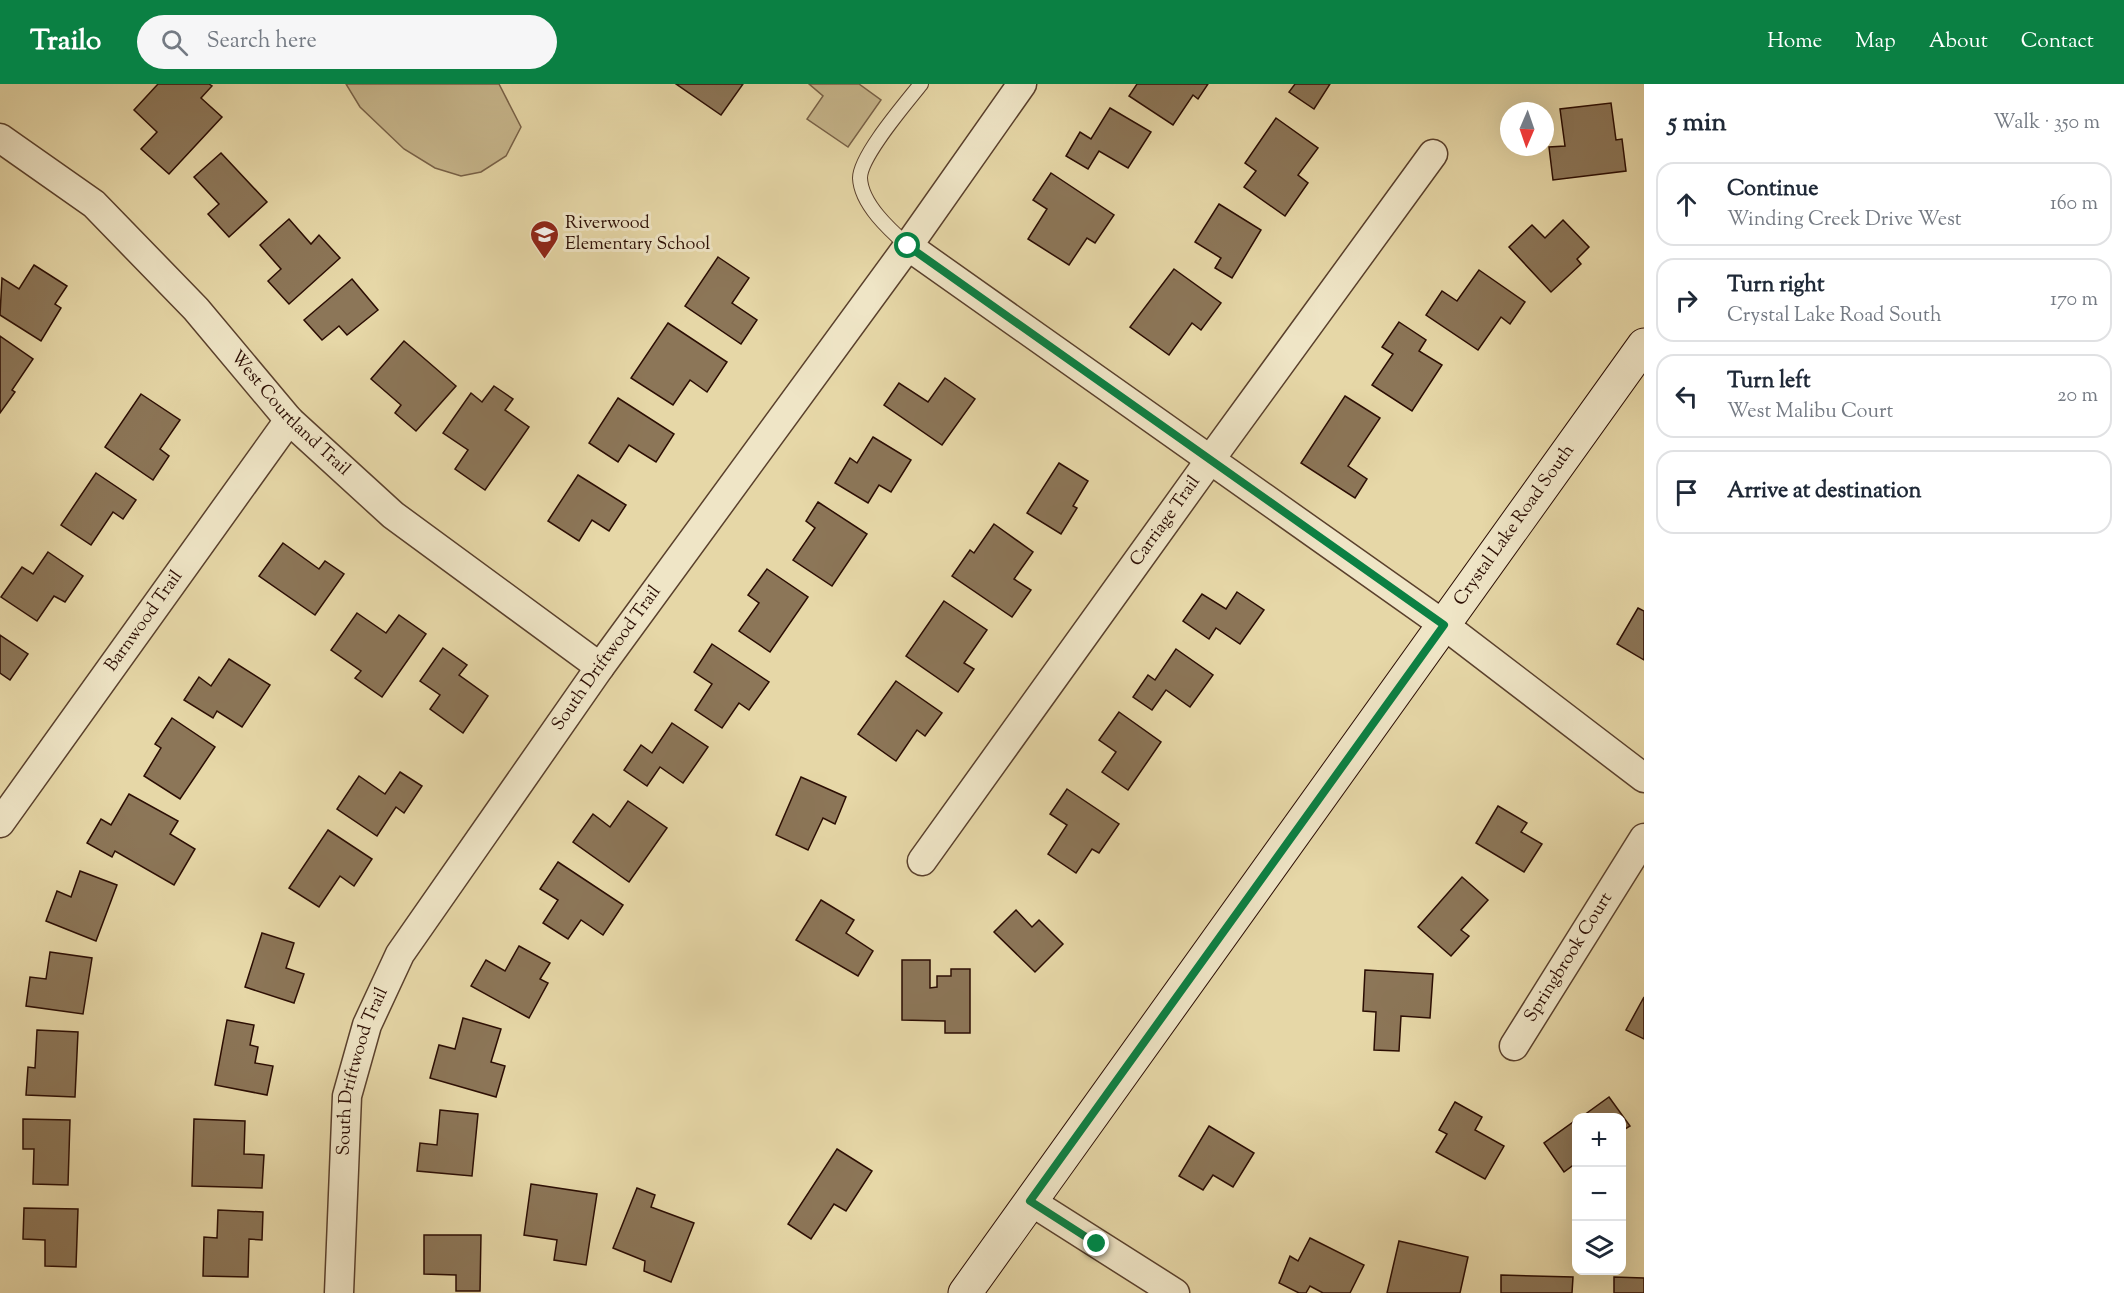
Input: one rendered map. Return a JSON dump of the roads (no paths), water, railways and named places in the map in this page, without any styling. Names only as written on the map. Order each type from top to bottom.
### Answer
[{"type":"street","name":"South Driftwood Trail","points":[[339,1293],[347,1096],[367,1025],[400,954],[600,667],[908,246],[1022,84]]},
{"type":"street","name":"West Courtland Trail","points":[[2,144],[94,204],[196,309],[289,420],[393,515],[600,667]]},
{"type":"street","name":"Carriage Trail","points":[[922,861],[1433,154]]},
{"type":"street","points":[[908,246],[1444,625],[1644,778]]},
{"type":"street","name":"Crystal Lake Road South","points":[[964,1293],[1644,345]]},
{"type":"street","name":"Barnwood Trail","points":[[0,823],[289,420]]},
{"type":"street","name":"Springbrook Court","points":[[1514,1047],[1644,838]]},
{"type":"street","points":[[1030,1201],[1175,1293]]},
{"type":"lane","points":[[908,246],[885,225],[867,200],[860,178],[864,161],[921,84]]},
{"type":"place","name":"Riverwood Elementary School","points":[[544,260]]}]
